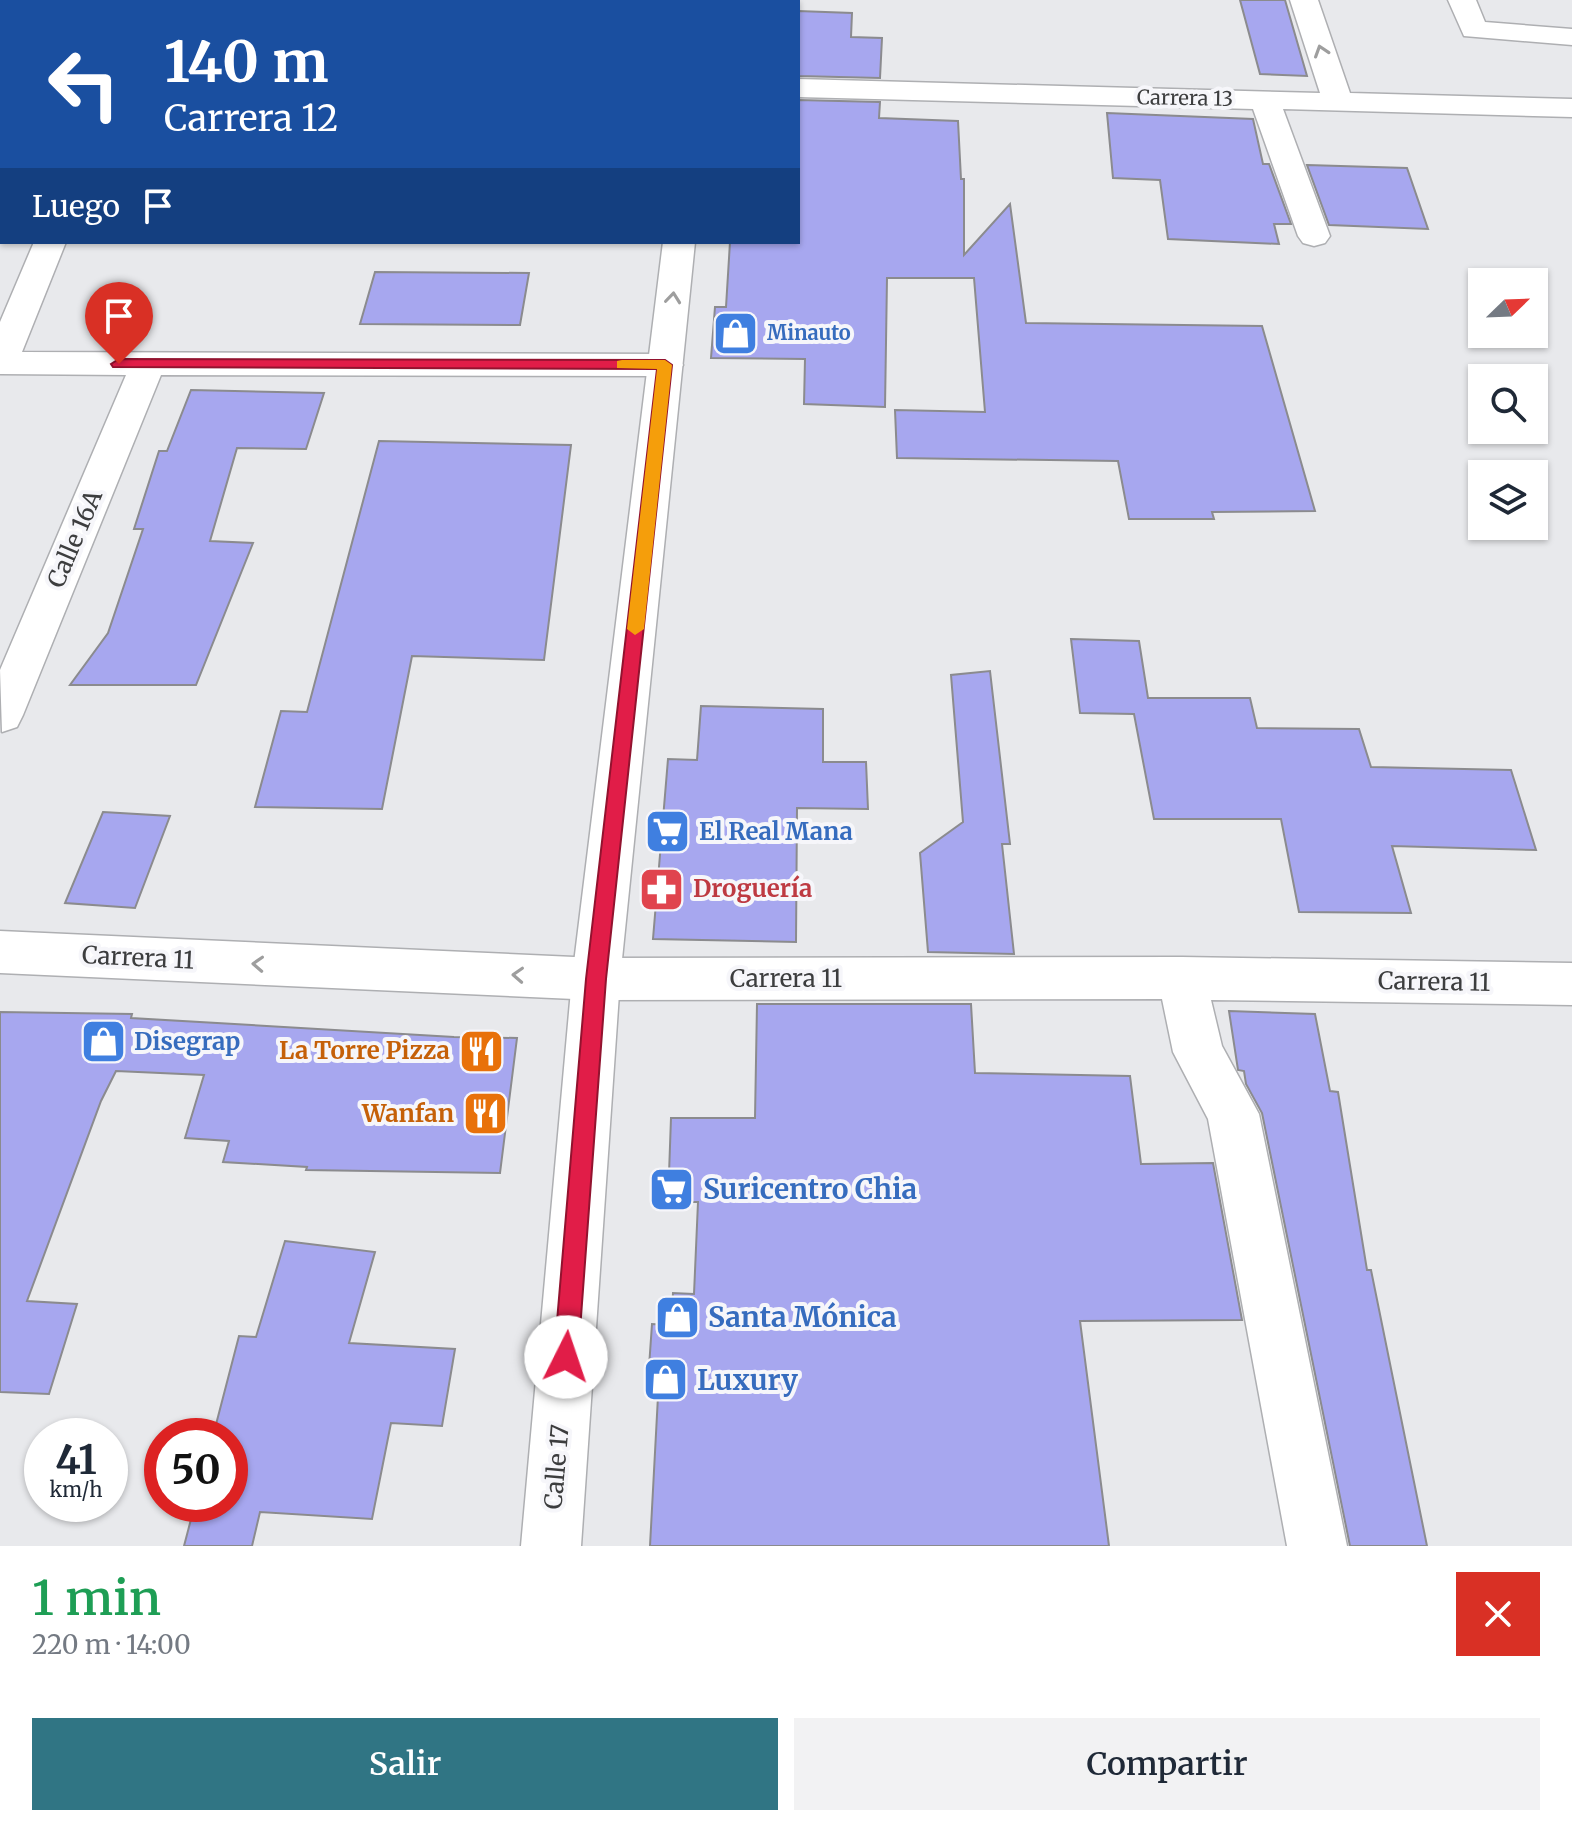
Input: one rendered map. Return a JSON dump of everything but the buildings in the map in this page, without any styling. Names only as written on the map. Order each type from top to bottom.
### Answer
[{"type":"street","points":[[1304,0],[1338,102]]},
{"type":"street","points":[[1462,0],[1474,30],[1571,38]]},
{"type":"street","name":"Carrera 13","points":[[800,88],[1572,108]]},
{"type":"street","points":[[1265,100],[1314,236]]},
{"type":"street","points":[[49,244],[0,363],[665,365]]},
{"type":"street","name":"Calle 17","points":[[551,1546],[596,979],[679,244]]},
{"type":"street","name":"Calle 16A","points":[[2,715],[148,364]]},
{"type":"street","name":"Carrera 11","points":[[0,952],[596,979],[1182,978],[1572,984]]},
{"type":"street","points":[[1182,978],[1198,1052],[1233,1114],[1317,1546]]},
{"type":"slow traffic","points":[[622,365],[665,365],[635,629]]},
{"type":"place","name":"Minauto","points":[[736,333]]},
{"type":"place","name":"El Real Mana","points":[[668,832]]},
{"type":"place","name":"Droguería","points":[[662,889]]},
{"type":"place","name":"Disegrap","points":[[103,1042]]},
{"type":"place","name":"La Torre Pizza","points":[[481,1051]]},
{"type":"place","name":"Wanfan","points":[[485,1114]]},
{"type":"place","name":"Suricentro Chia","points":[[672,1189]]},
{"type":"place","name":"Santa Mónica","points":[[677,1317]]},
{"type":"place","name":"Luxury","points":[[666,1380]]},
{"type":"route","points":[[119,364],[665,365],[596,979],[566,1357]]}]
